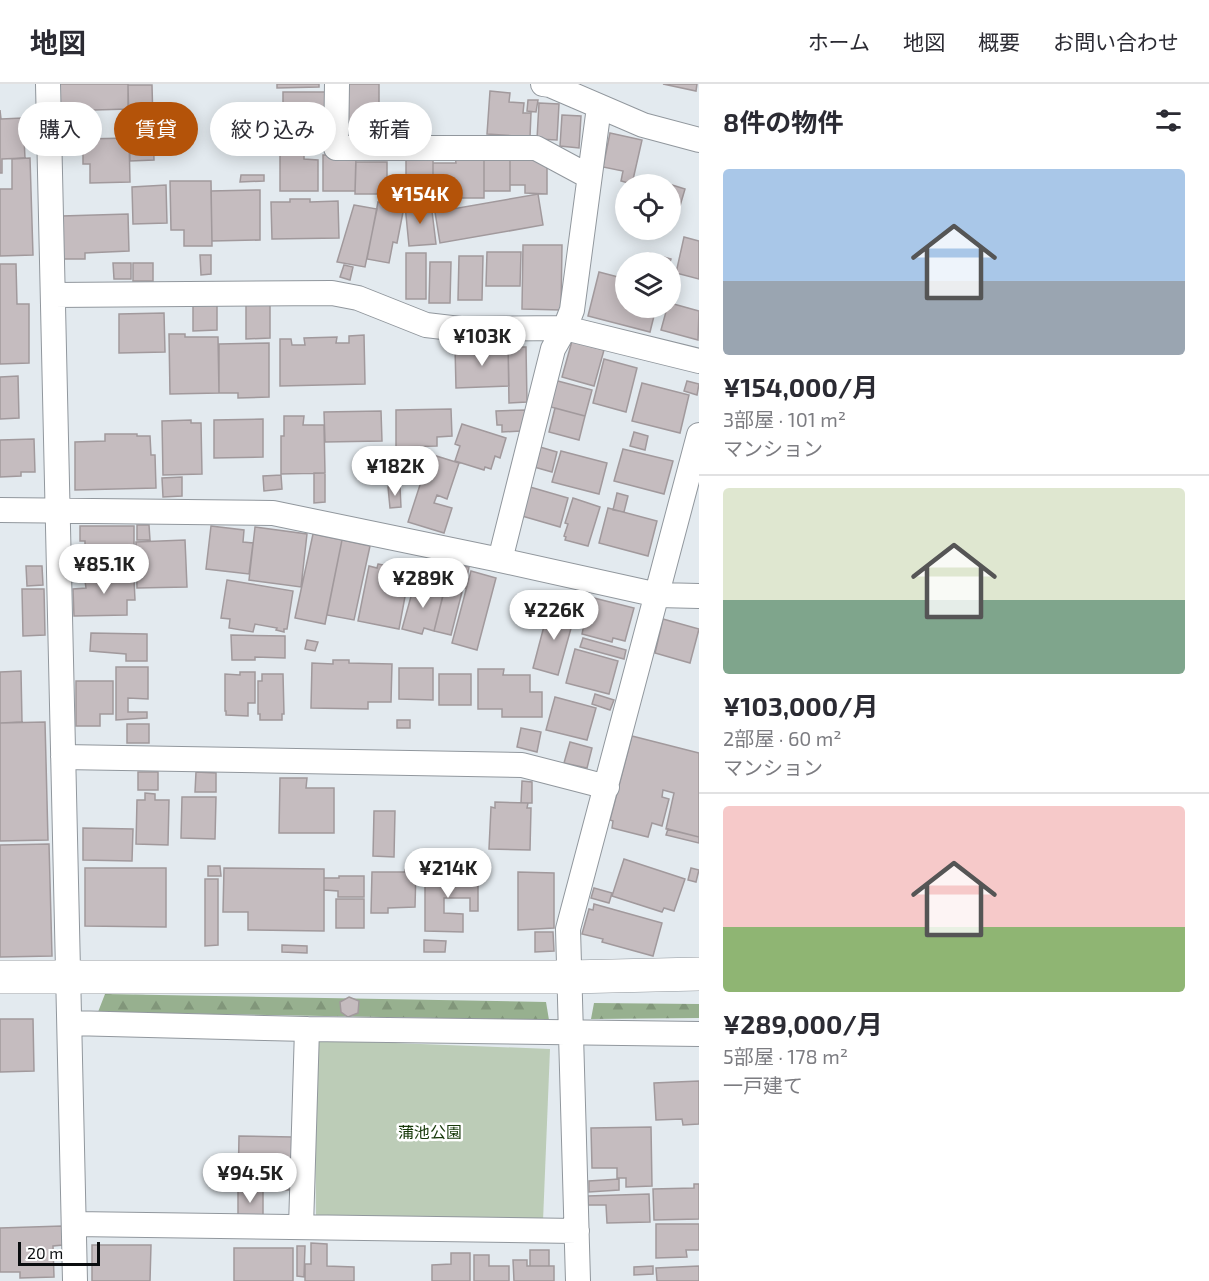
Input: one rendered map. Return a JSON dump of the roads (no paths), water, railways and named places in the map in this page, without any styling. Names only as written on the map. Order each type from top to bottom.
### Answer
[{"type":"street","points":[[48,84],[75,1281]]},
{"type":"street","points":[[337,84],[336,148],[536,148],[588,176]]},
{"type":"street","points":[[543,84],[643,125],[699,140]]},
{"type":"street","points":[[500,560],[553,350],[572,310],[588,176],[599,107]]},
{"type":"street","points":[[53,296],[332,293],[358,298],[426,325],[460,329],[565,328],[699,361]]},
{"type":"street","points":[[578,1281],[568,929],[699,435]]},
{"type":"street","points":[[0,510],[273,513],[657,595],[699,596]]},
{"type":"street","points":[[63,757],[522,765],[607,787]]},
{"type":"street","points":[[0,977],[69,979],[570,977],[699,974]]},
{"type":"street","points":[[70,1023],[307,1029],[699,1034]]},
{"type":"street","points":[[301,1227],[307,1029]]},
{"type":"street","points":[[74,1224],[577,1231]]},
{"type":"park label","name":"蒲池公園","points":[[430,1131]]}]
